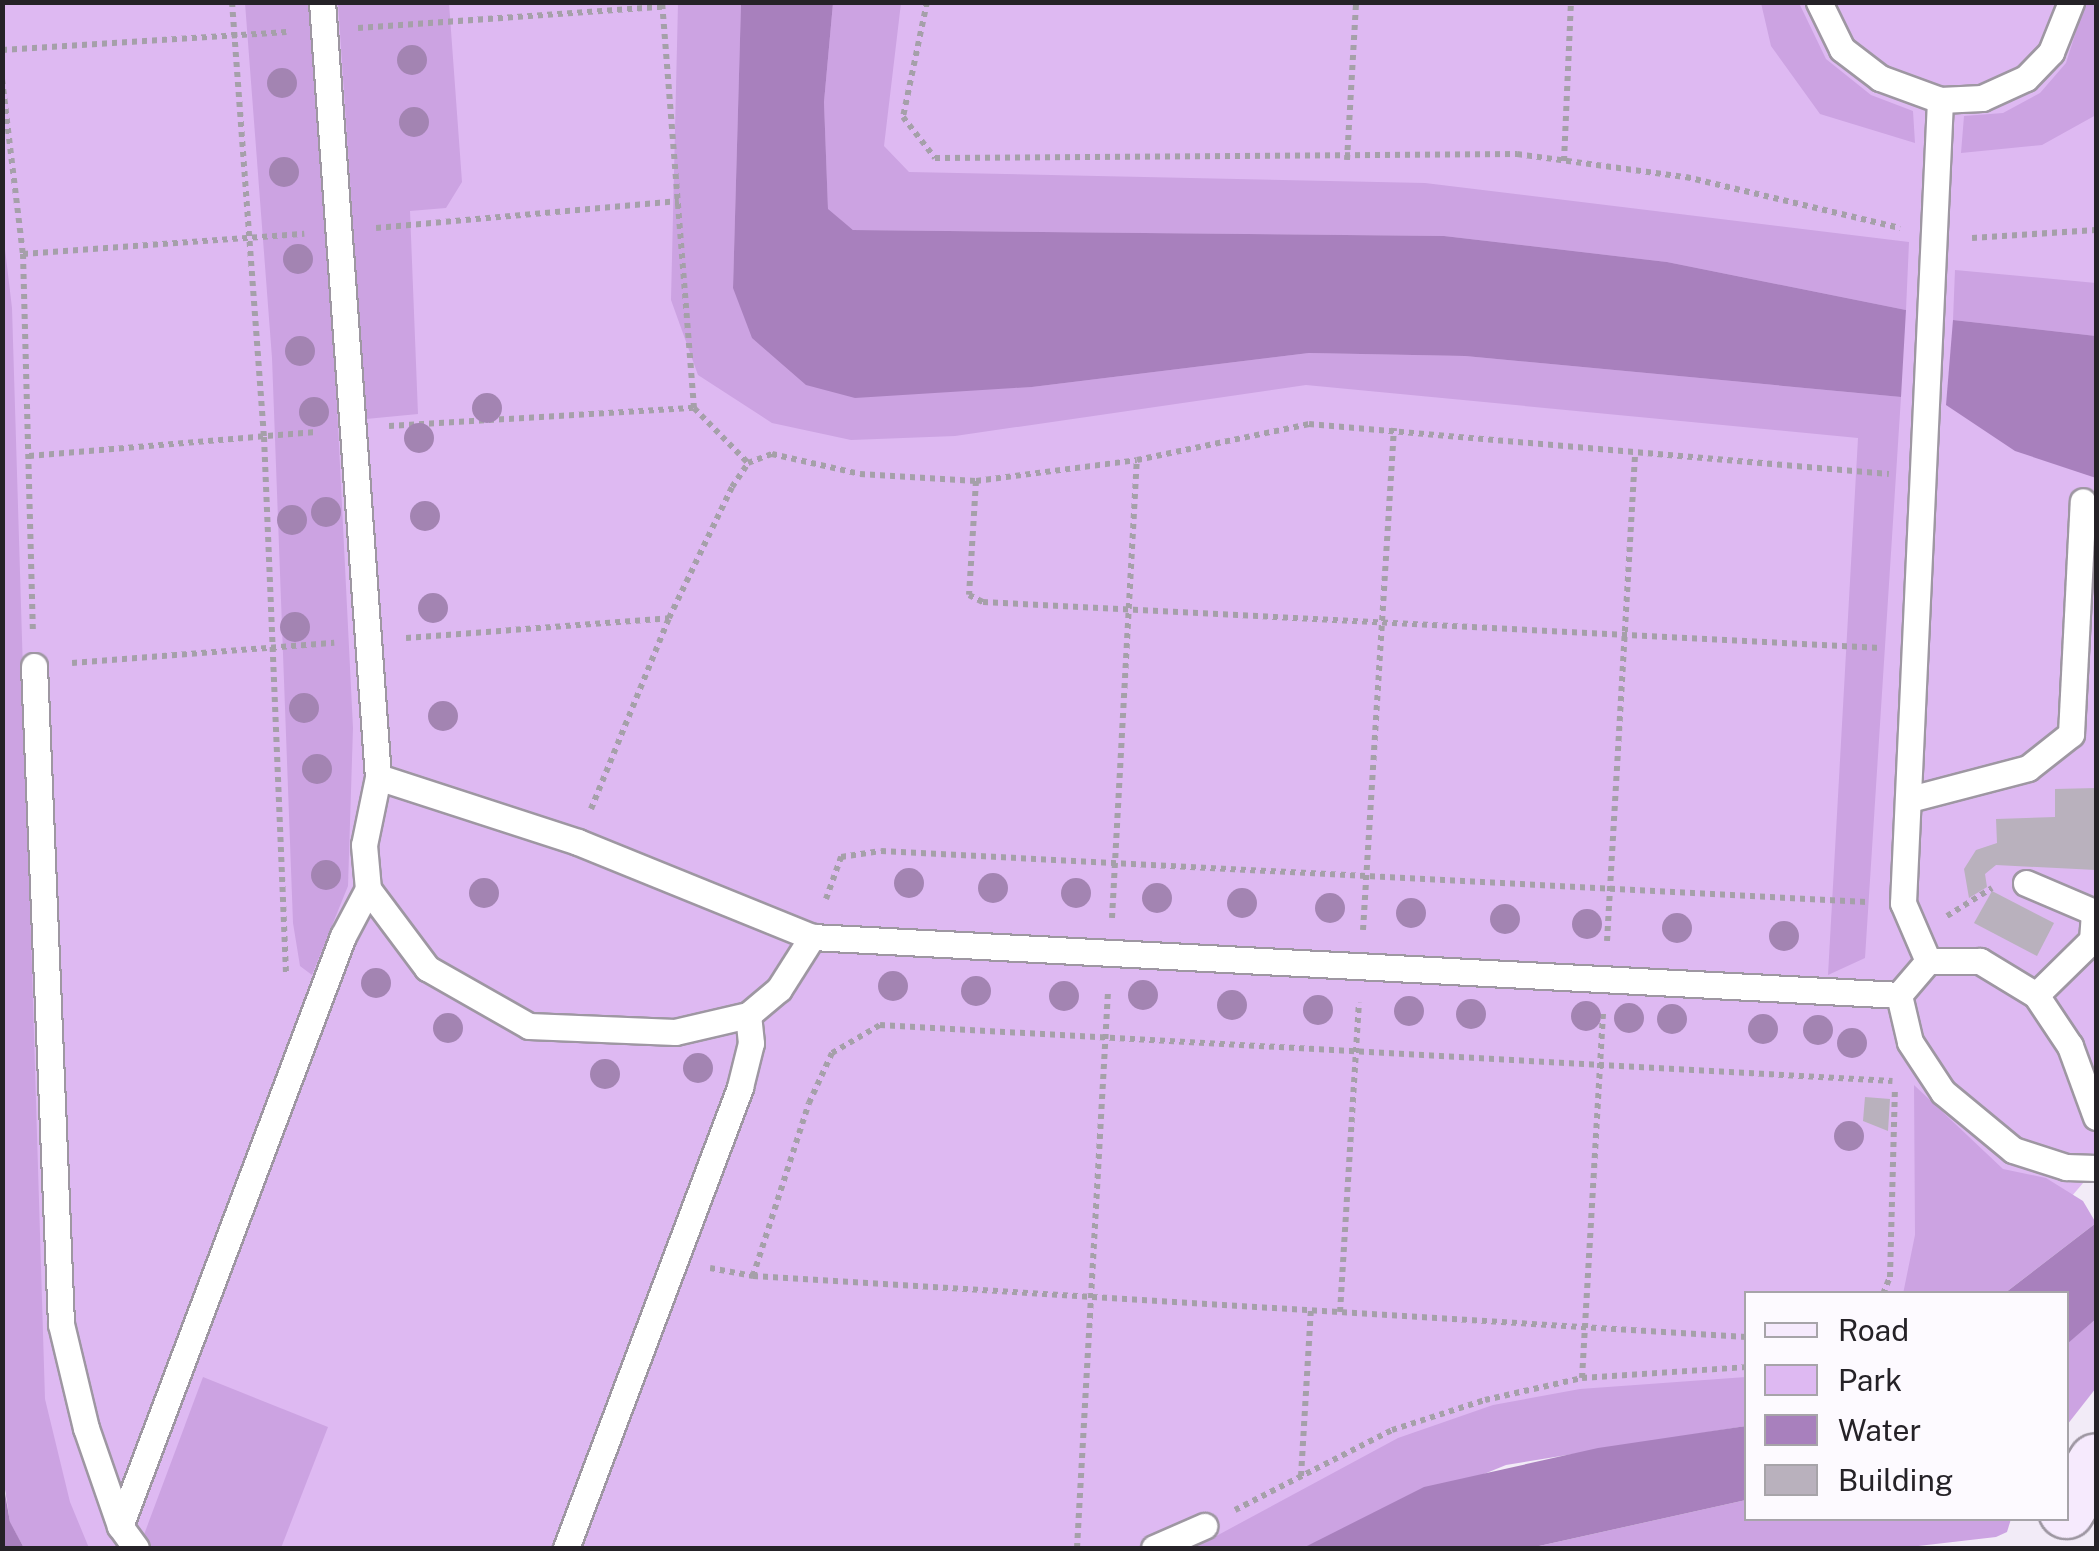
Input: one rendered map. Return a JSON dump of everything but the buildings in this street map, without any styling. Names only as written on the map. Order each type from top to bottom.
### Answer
[{"type":"street","points":[[2069,1505],[2096,1461]]},
{"type":"street","points":[[2050,1548],[2061,1521]]},
{"type":"lane","points":[[120,1526],[320,996],[368,889],[364,846],[378,778],[322,2]]},
{"type":"lane","points":[[1820,2],[1842,49],[1880,78],[1940,100],[1982,98],[2026,78],[2052,52],[2071,2]]},
{"type":"lane","points":[[1928,962],[1903,904],[1916,649],[1919,476],[1940,100]]},
{"type":"lane","points":[[1910,799],[2028,768],[2071,734],[2084,502]]},
{"type":"lane","points":[[34,666],[61,1324],[120,1526],[136,1548]]},
{"type":"lane","points":[[378,778],[578,842],[812,938],[1899,996]]},
{"type":"lane","points":[[2026,883],[2094,912],[2092,940],[2036,994]]},
{"type":"lane","points":[[368,889],[428,968],[529,1026],[675,1032],[748,1015],[779,989],[812,938]]},
{"type":"lane","points":[[1899,996],[1928,962],[1980,960],[2036,994],[2070,1046],[2096,1117]]},
{"type":"lane","points":[[1899,996],[1910,1042],[1927,1072],[2013,1150],[2066,1167],[2096,1168]]},
{"type":"lane","points":[[566,1548],[679,1262],[740,1086],[751,1043],[748,1015]]},
{"type":"lane","points":[[1154,1548],[1204,1526]]},
{"type":"path","points":[[232,2],[264,437],[283,963],[288,979],[320,996]]},
{"type":"path","points":[[662,2],[694,408],[748,462]]},
{"type":"path","points":[[927,2],[902,117],[935,158],[1347,160],[1517,154],[1686,176],[1932,236],[2006,240],[2096,230]]},
{"type":"path","points":[[1347,160],[1356,2]]},
{"type":"path","points":[[1564,161],[1571,2]]},
{"type":"path","points":[[2,79],[23,254],[34,666]]},
{"type":"path","points":[[28,456],[353,428],[694,408]]},
{"type":"path","points":[[578,842],[669,618],[748,462],[772,454],[860,474],[976,481],[1138,460],[1309,424],[1394,428],[1635,454],[1919,476]]},
{"type":"path","points":[[1340,1312],[1394,428]]},
{"type":"path","points":[[1582,1378],[1635,454]]},
{"type":"path","points":[[1077,1548],[1138,460]]},
{"type":"path","points":[[976,481],[970,595],[983,602],[1625,638],[1916,649]]},
{"type":"path","points":[[812,938],[840,857],[881,851],[1903,904]]},
{"type":"path","points":[[1916,935],[2006,880],[2026,883]]},
{"type":"path","points":[[753,1276],[809,1103],[832,1052],[859,1032],[880,1025],[1896,1082],[1927,1072]]},
{"type":"path","points":[[1884,1291],[1890,1262],[1896,1082]]},
{"type":"path","points":[[679,1262],[753,1276],[1744,1337]]},
{"type":"path","points":[[1301,1476],[1311,1310]]},
{"type":"path","points":[[1204,1526],[1392,1430],[1582,1378],[1744,1366]]},
{"type":"green space","points":[[2,3],[2096,3],[2096,1168],[2040,1233],[1977,1291],[1744,1291],[1744,1400],[1591,1420],[1257,1548],[61,1548],[55,1537],[2,906]]},
{"type":"shaded area","points":[[245,3],[310,3],[329,243],[353,728],[348,886],[312,975],[300,966],[293,923],[272,358]]},
{"type":"shaded area","points":[[338,3],[449,3],[462,182],[446,208],[410,211],[418,414],[366,419]]},
{"type":"shaded area","points":[[678,3],[741,3],[733,288],[963,389],[1032,387],[1309,353],[1465,356],[1901,397],[1865,958],[1828,975],[1858,438],[1306,385],[955,436],[851,440],[772,423],[698,375],[671,300]]},
{"type":"shaded area","points":[[833,3],[901,3],[884,146],[909,172],[1425,183],[1909,242],[1906,310],[1667,262],[1444,236],[853,230],[828,210],[824,102]]},
{"type":"shaded area","points":[[1761,3],[1799,3],[1826,59],[1871,95],[1913,111],[1915,143],[1820,114],[1771,46]]},
{"type":"shaded area","points":[[2085,3],[2096,3],[2096,115],[2042,145],[1961,153],[1964,116],[2003,113],[2040,93],[2066,63]]},
{"type":"shaded area","points":[[2,224],[12,308],[45,1399],[70,1502],[89,1548],[24,1548],[10,1523],[3,1476]]},
{"type":"shaded area","points":[[1955,270],[2096,283],[2096,336],[1953,320]]},
{"type":"shaded area","points":[[1914,1085],[2003,1169],[2046,1178],[2083,1201],[2096,1223],[2008,1291],[1904,1291],[1915,1235]]},
{"type":"shaded area","points":[[2096,1319],[2096,1388],[2069,1422],[2069,1342]]},
{"type":"shaded area","points":[[203,1377],[328,1427],[281,1548],[139,1548]]},
{"type":"shaded area","points":[[1744,1377],[1744,1426],[1506,1465],[1303,1548],[1194,1548],[1398,1438],[1493,1405],[1580,1389]]},
{"type":"shaded area","points":[[1744,1500],[1744,1521],[2010,1521],[2007,1532],[1996,1537],[1901,1548],[1530,1548]]},
{"type":"water","points":[[741,3],[833,3],[824,102],[828,209],[853,230],[1444,236],[1667,262],[1906,310],[1901,397],[1465,356],[1309,353],[1032,387],[855,398],[806,385],[752,338],[733,288]]},
{"type":"water","points":[[1953,320],[2096,336],[2096,478],[2015,451],[1946,405]]},
{"type":"water","points":[[2096,1223],[2096,1319],[2069,1342],[2069,1291],[2008,1291]]},
{"type":"water","points":[[1744,1426],[1744,1500],[1530,1548],[1303,1548],[1424,1487],[1598,1448]]},
{"type":"water","points":[[2,1476],[10,1522],[24,1548],[3,1548]]}]
